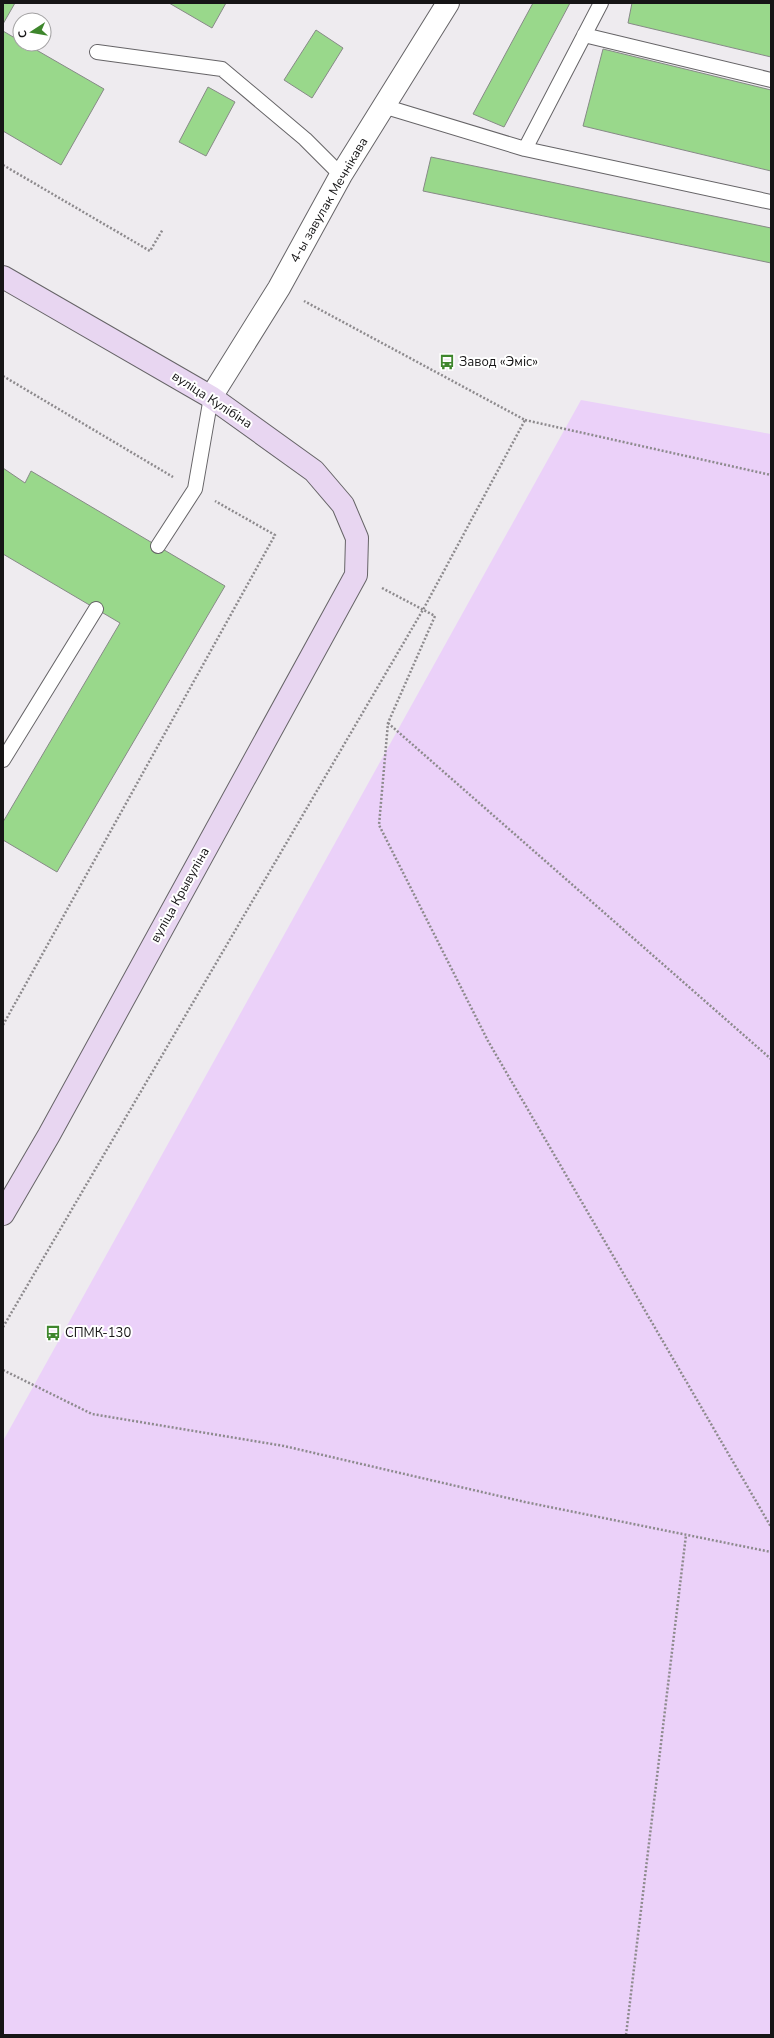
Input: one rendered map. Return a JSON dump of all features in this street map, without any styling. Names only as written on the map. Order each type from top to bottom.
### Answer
[{"type":"main road","name":"вуліца Кулібіна","points":[[3,277],[211,396],[314,471],[343,504],[357,538],[356,575]]},
{"type":"main road","name":"вуліца Крывуліна","points":[[4,1210],[49,1135],[356,575]]},
{"type":"street","name":"4-ы завулак Мечнікава","points":[[211,396],[279,288],[341,175],[448,3]]},
{"type":"lane","points":[[525,149],[601,3]]},
{"type":"lane","points":[[584,36],[771,80]]},
{"type":"lane","points":[[97,52],[222,69],[305,139],[341,175]]},
{"type":"lane","points":[[383,106],[525,149],[771,202]]},
{"type":"lane","points":[[158,546],[195,490],[211,396]]},
{"type":"lane","points":[[3,760],[96,608]]},
{"type":"path","points":[[3,165],[150,251],[163,229]]},
{"type":"path","points":[[279,288],[525,420],[771,475]]},
{"type":"path","points":[[3,376],[275,536],[3,1025]]},
{"type":"path","points":[[3,1327],[424,608],[525,420]]},
{"type":"path","points":[[356,575],[424,608],[435,616],[388,723],[379,825],[488,1041],[771,1526]]},
{"type":"path","points":[[388,723],[771,1059]]},
{"type":"path","points":[[3,1370],[92,1414],[284,1446],[525,1502],[771,1552]]},
{"type":"path","points":[[626,2035],[686,1535]]},
{"type":"shaded area","points":[[581,400],[771,434],[771,2035],[3,2035],[3,1441]]},
{"type":"building","points":[[3,3],[15,3],[3,24]]},
{"type":"building","points":[[169,3],[226,3],[212,28]]},
{"type":"building","points":[[533,3],[570,3],[504,127],[473,114]]},
{"type":"building","points":[[632,3],[771,3],[771,57],[628,23]]},
{"type":"building","points":[[316,30],[343,48],[312,98],[284,80]]},
{"type":"building","points":[[3,31],[12,36],[12,52],[40,52],[104,89],[61,165],[3,131]]},
{"type":"building","points":[[603,49],[771,90],[771,171],[583,126]]},
{"type":"building","points":[[208,87],[235,102],[206,156],[179,142]]},
{"type":"building","points":[[431,157],[771,228],[771,263],[423,191]]},
{"type":"building","points":[[3,468],[25,483],[31,471],[225,586],[57,872],[3,840],[3,822],[120,623],[3,554]]},
{"type":"place","name":"Завод «Эміс»","points":[[447,362]]},
{"type":"place","name":"СПМК-130","points":[[53,1333]]}]
